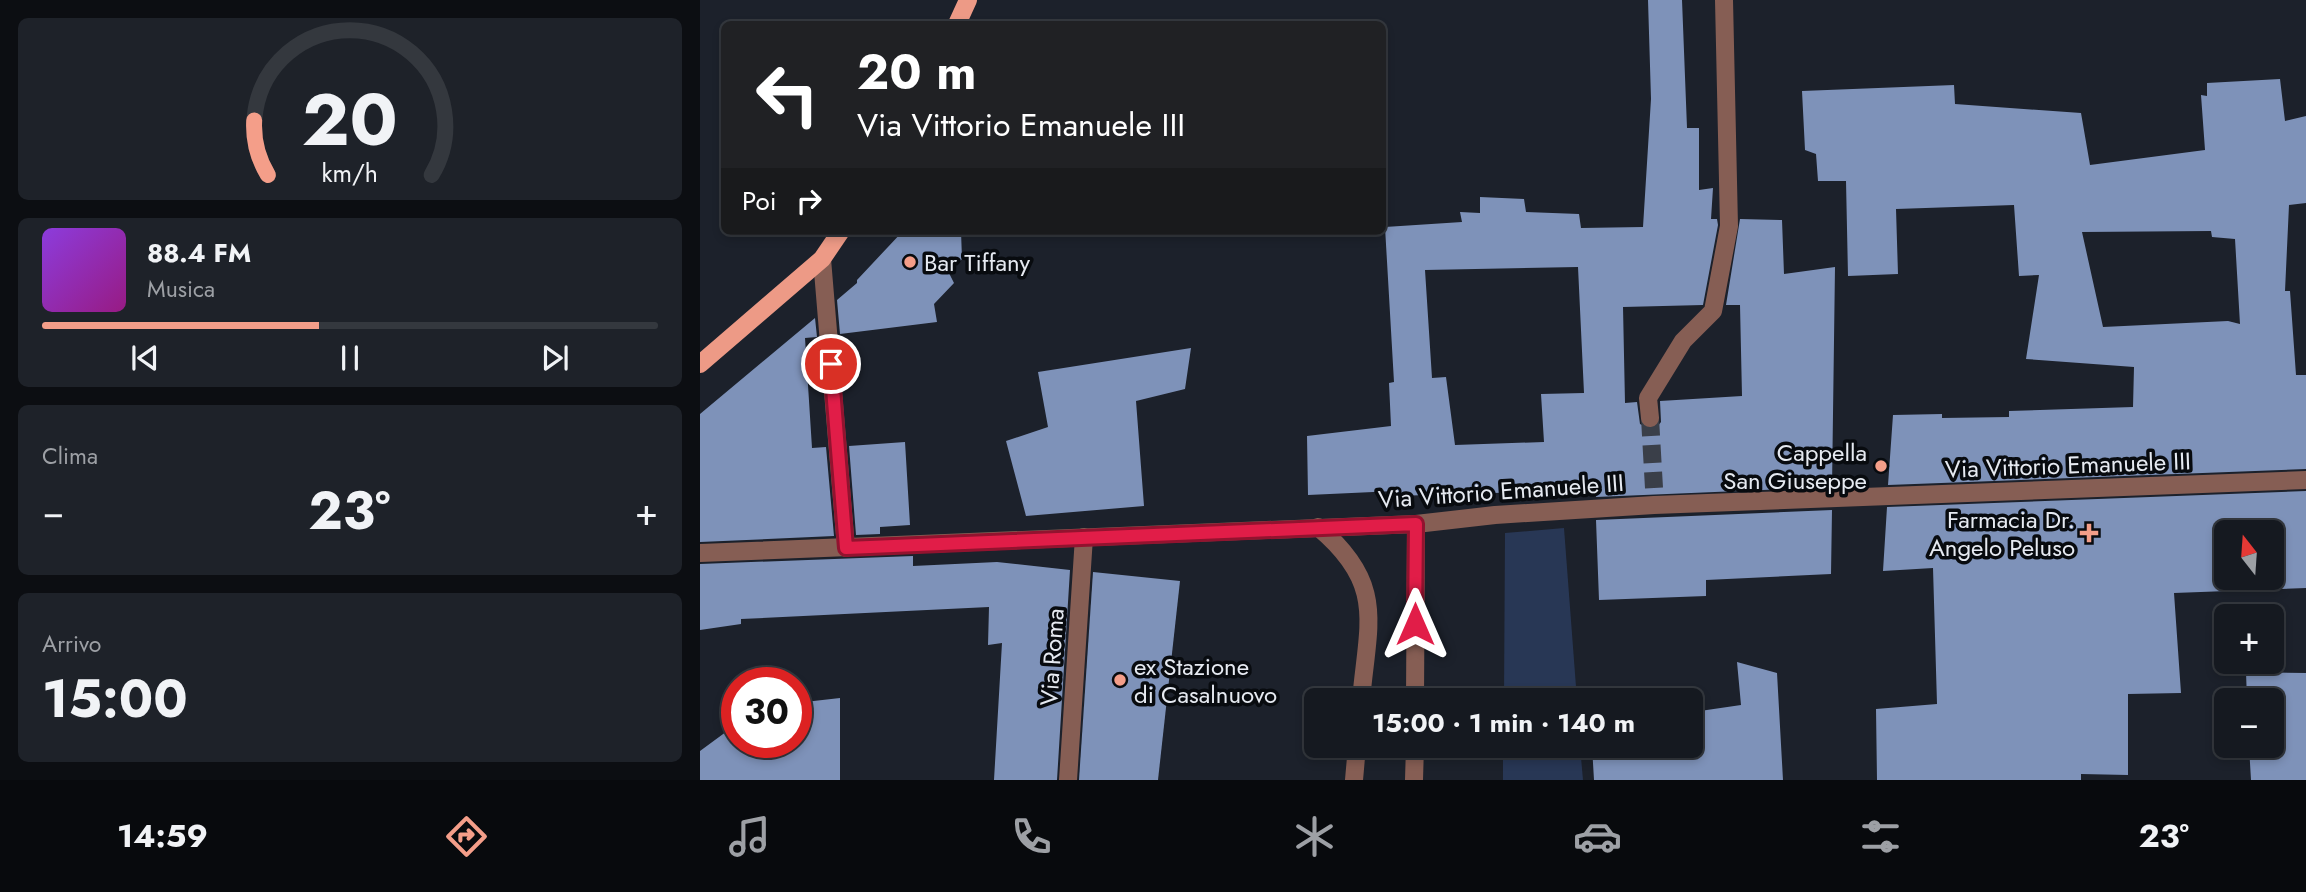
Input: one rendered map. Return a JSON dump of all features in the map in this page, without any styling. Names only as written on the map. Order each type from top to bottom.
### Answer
[{"type":"main road","points":[[958,21],[968,0]]},
{"type":"main road","points":[[700,363],[822,259],[838,235]]},
{"type":"street","points":[[1650,418],[1648,398],[1683,341],[1713,311],[1729,226],[1724,0]]},
{"type":"street","points":[[822,259],[846,548]]},
{"type":"street","name":"Via Vittorio Emanuele III","points":[[700,553],[1416,524],[1654,496],[2306,480]]},
{"type":"street","points":[[1415,688],[1416,524]]},
{"type":"street","points":[[1318,527],[1340,545],[1363,583],[1369,607],[1362,688]]},
{"type":"street","name":"Via Roma","points":[[1068,780],[1084,537]]},
{"type":"street","points":[[1354,780],[1356,758]]},
{"type":"street","points":[[1414,780],[1415,758]]},
{"type":"shaded area","points":[[1564,528],[1576,688],[1504,688],[1505,533]]},
{"type":"shaded area","points":[[1503,758],[1581,758],[1583,780],[1503,780]]},
{"type":"building","points":[[1648,0],[1682,0],[1687,128],[1699,128],[1699,190],[1713,188],[1711,219],[1717,219],[1718,225],[1703,305],[1623,307],[1625,403],[1637,402],[1640,424],[1650,429],[1661,422],[1660,401],[1742,396],[1740,305],[1726,305],[1740,219],[1782,220],[1784,274],[1835,267],[1832,487],[1596,497],[1595,490],[1395,496],[1395,491],[1308,495],[1307,436],[1391,426],[1389,383],[1394,382],[1386,227],[1462,222],[1460,212],[1480,213],[1480,197],[1524,199],[1526,212],[1579,214],[1581,228],[1643,227],[1651,99]],"holes":[[[1578,267],[1584,393],[1541,394],[1544,442],[1455,445],[1446,377],[1432,378],[1425,270]]]},
{"type":"building","points":[[2280,79],[2285,121],[2306,116],[2306,203],[2289,205],[2285,291],[2290,291],[2296,375],[2306,375],[2306,469],[1888,485],[1893,415],[1942,414],[1942,418],[2009,417],[2009,411],[2133,407],[2134,367],[2026,359],[2039,275],[2019,276],[2014,205],[1896,209],[1898,274],[1848,276],[1846,181],[1818,181],[1816,154],[1805,150],[1802,91],[1954,85],[1955,104],[2081,113],[2090,165],[2205,150],[2201,95],[2207,96],[2207,83]],"holes":[[[2211,231],[2212,237],[2235,239],[2240,324],[2228,321],[2103,327],[2082,232]]]},
{"type":"building","points":[[899,235],[961,235],[962,259],[949,273],[954,283],[934,304],[937,322],[840,334],[837,300],[857,283]]},
{"type":"building","points":[[815,318],[817,337],[805,338],[812,448],[826,447],[834,536],[700,542],[700,414]]},
{"type":"building","points":[[1191,348],[1185,389],[1136,401],[1144,506],[1026,516],[1006,441],[1048,427],[1038,372]]},
{"type":"building","points":[[905,442],[910,525],[880,527],[880,534],[856,535],[849,446]]},
{"type":"building","points":[[2306,491],[2306,588],[2284,589],[2284,520],[2214,520],[2214,590],[2253,590],[2174,593],[2181,693],[2128,694],[2128,775],[2081,774],[2081,780],[1877,780],[1876,709],[1937,704],[1933,568],[1883,571],[1887,507]]},
{"type":"building","points":[[1832,510],[1831,574],[1706,580],[1706,596],[1599,600],[1596,520]]},
{"type":"building","points":[[913,556],[913,566],[997,562],[1070,570],[1057,780],[994,780],[1002,643],[988,645],[989,607],[741,619],[741,624],[700,630],[700,564]]},
{"type":"building","points":[[1093,572],[1180,581],[1158,780],[1079,780]]},
{"type":"building","points":[[1737,662],[1777,673],[1783,780],[1594,780],[1593,758],[1703,758],[1703,711],[1741,705]]},
{"type":"building","points":[[2306,673],[2306,780],[2251,780],[2250,758],[2284,758],[2284,688],[2247,688],[2246,674]]},
{"type":"building","points":[[840,698],[840,780],[700,780],[700,751],[721,736],[721,758],[812,758],[812,701]]},
{"type":"tunnel","points":[[1650,418],[1654,488]]},
{"type":"place","name":"Bar Tiffany","points":[[910,262]]},
{"type":"place","name":"Cappella San Giuseppe","points":[[1881,466]]},
{"type":"place","name":"Farmacia Dr. Angelo Peluso","points":[[2089,533]]},
{"type":"place","name":"ex Stazione di Casalnuovo","points":[[1120,680]]},
{"type":"route","points":[[831,364],[846,548],[1416,524],[1415,624]]}]
